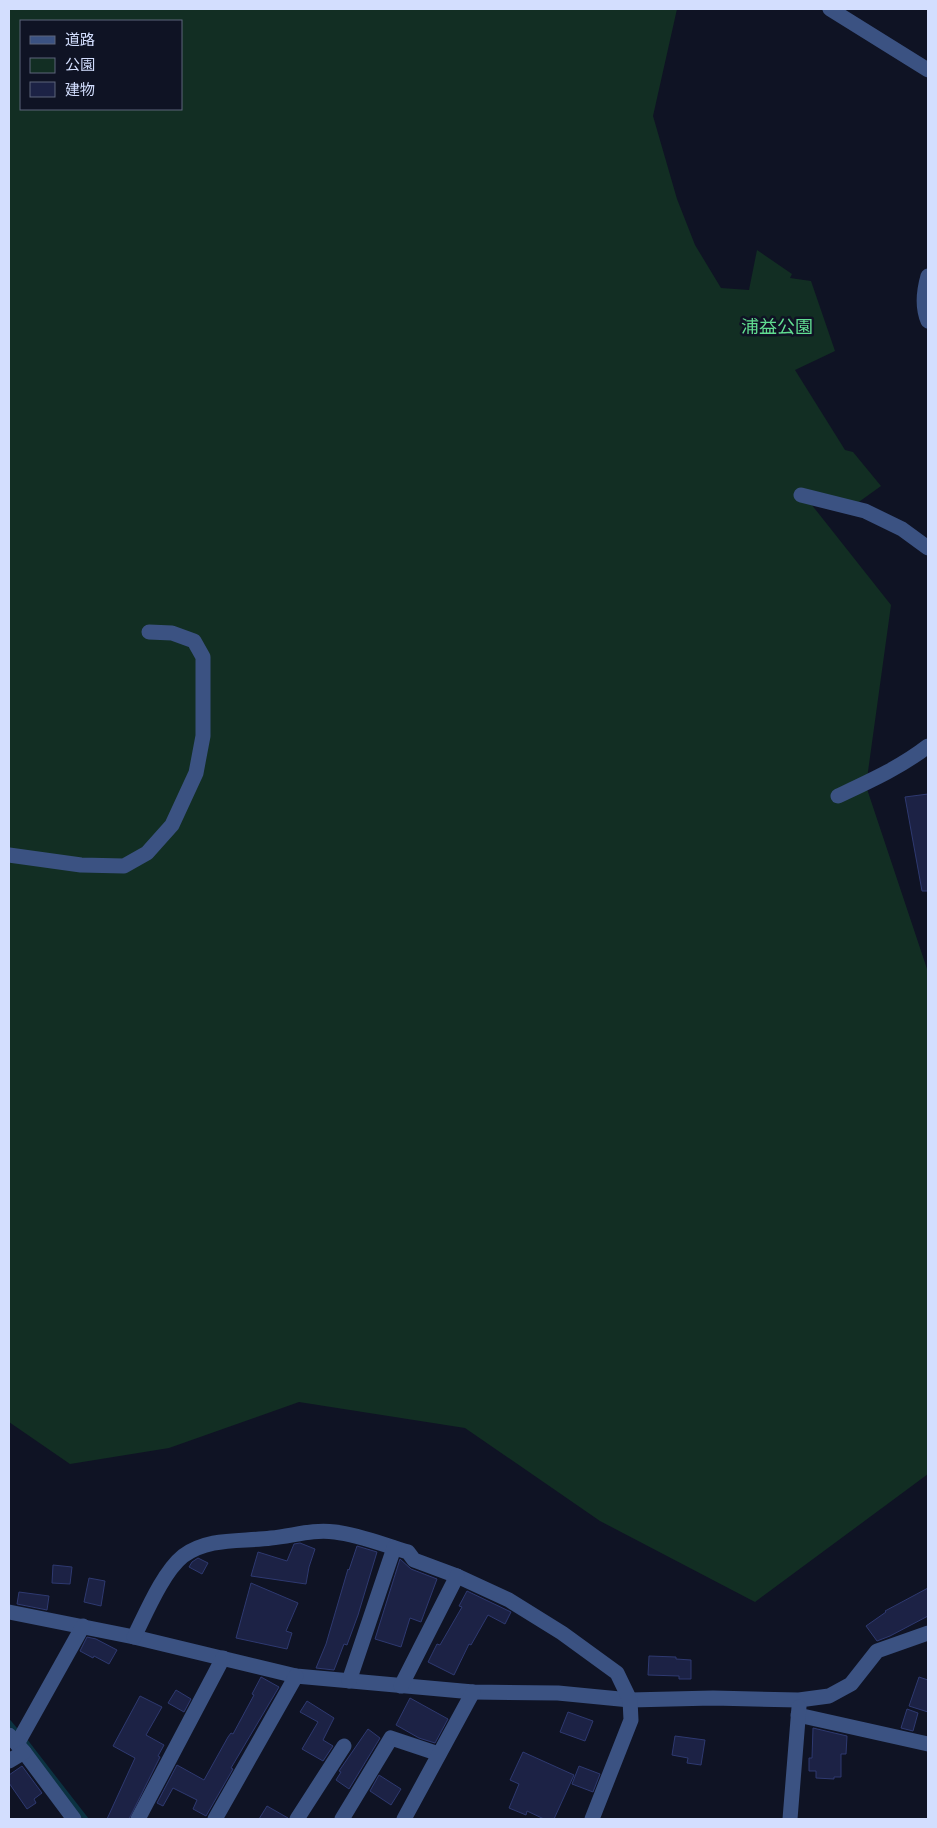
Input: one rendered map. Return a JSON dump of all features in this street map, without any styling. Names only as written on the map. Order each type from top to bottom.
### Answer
[{"type":"street","points":[[830,9],[928,70]]},
{"type":"street","points":[[928,276],[924,306],[928,321]]},
{"type":"street","points":[[801,495],[865,511],[902,529],[928,548]]},
{"type":"street","points":[[9,855],[80,865],[124,866],[147,853],[172,824],[196,773],[202,736],[203,657],[194,641],[172,633],[149,632]]},
{"type":"street","points":[[838,796],[887,773],[928,746]]},
{"type":"street","points":[[134,1637],[169,1571],[183,1557],[201,1546],[218,1542],[272,1538],[314,1530],[336,1532],[408,1552],[414,1560],[457,1576],[509,1600],[562,1633],[617,1673],[630,1700],[631,1720],[592,1819]]},
{"type":"street","points":[[349,1681],[394,1548]]},
{"type":"street","points":[[401,1686],[457,1576]]},
{"type":"street","points":[[9,1612],[134,1637],[296,1676],[473,1692],[558,1694],[630,1700],[713,1698],[799,1708],[928,1744]]},
{"type":"street","points":[[9,1761],[18,1740],[83,1626]]},
{"type":"street","points":[[799,1708],[829,1696],[851,1684],[878,1651],[928,1633]]},
{"type":"street","points":[[138,1819],[223,1658]]},
{"type":"street","points":[[216,1819],[296,1676]]},
{"type":"street","points":[[404,1819],[473,1692]]},
{"type":"street","points":[[790,1819],[799,1708]]},
{"type":"street","points":[[342,1819],[391,1738],[439,1754]]},
{"type":"street","points":[[18,1740],[74,1819]]},
{"type":"street","points":[[297,1819],[344,1746]]},
{"type":"green space","name":"浦益公園","points":[[9,9],[677,9],[653,116],[677,199],[695,245],[721,288],[749,290],[757,250],[792,274],[790,278],[811,281],[835,351],[795,370],[845,450],[853,452],[881,486],[856,504],[800,490],[891,605],[866,786],[928,972],[928,1474],[755,1602],[600,1521],[465,1428],[299,1402],[169,1448],[70,1464],[9,1422]]},
{"type":"building","points":[[928,794],[928,891],[922,891],[905,797]]},
{"type":"building","points":[[300,1543],[315,1549],[306,1584],[251,1576],[258,1552],[287,1561],[294,1544]]},
{"type":"building","points":[[357,1546],[377,1552],[358,1615],[347,1645],[344,1644],[334,1670],[316,1668],[326,1644],[348,1569]]},
{"type":"building","points":[[198,1558],[208,1563],[202,1574],[189,1567]]},
{"type":"building","points":[[400,1559],[411,1569],[437,1579],[421,1622],[410,1618],[401,1647],[375,1639]]},
{"type":"building","points":[[53,1565],[72,1567],[70,1584],[52,1583]]},
{"type":"building","points":[[89,1578],[105,1581],[101,1606],[84,1602]]},
{"type":"building","points":[[251,1583],[298,1603],[286,1631],[292,1633],[287,1649],[236,1638]]},
{"type":"building","points":[[928,1588],[928,1616],[877,1641],[866,1626],[885,1611]]},
{"type":"building","points":[[467,1591],[511,1612],[505,1624],[488,1615],[471,1645],[469,1644],[454,1675],[428,1662],[437,1644],[440,1645],[462,1607],[459,1606]]},
{"type":"building","points":[[19,1592],[49,1596],[47,1610],[17,1604]]},
{"type":"building","points":[[87,1637],[96,1639],[117,1650],[109,1664],[80,1651]]},
{"type":"building","points":[[649,1656],[676,1657],[676,1659],[691,1660],[691,1679],[679,1679],[679,1676],[648,1675]]},
{"type":"building","points":[[261,1677],[279,1687],[231,1768],[233,1769],[206,1816],[193,1809],[197,1800],[173,1788],[163,1806],[157,1803],[177,1765],[204,1780],[228,1737],[231,1733],[233,1734],[254,1695],[252,1694]]},
{"type":"building","points":[[919,1677],[928,1680],[928,1712],[909,1706]]},
{"type":"building","points":[[176,1690],[191,1699],[184,1712],[168,1703]]},
{"type":"building","points":[[140,1696],[162,1707],[146,1735],[164,1745],[158,1756],[160,1757],[129,1819],[107,1819],[135,1758],[113,1746]]},
{"type":"building","points":[[410,1698],[448,1719],[435,1743],[419,1738],[396,1725]]},
{"type":"building","points":[[307,1701],[334,1718],[323,1740],[333,1746],[323,1761],[302,1749],[318,1722],[300,1712]]},
{"type":"building","points":[[907,1709],[918,1713],[913,1731],[901,1728]]},
{"type":"building","points":[[568,1712],[593,1721],[585,1741],[560,1732]]},
{"type":"building","points":[[813,1728],[847,1736],[846,1754],[841,1754],[841,1777],[834,1777],[834,1779],[816,1778],[816,1771],[809,1771],[809,1758],[812,1758]]},
{"type":"building","points":[[368,1729],[380,1738],[349,1789],[336,1780],[341,1772],[339,1771]]},
{"type":"building","points":[[675,1736],[705,1740],[701,1765],[687,1763],[688,1758],[672,1755]]},
{"type":"building","points":[[523,1752],[574,1775],[554,1819],[544,1819],[527,1811],[526,1815],[509,1808],[519,1784],[510,1780]]},
{"type":"building","points":[[22,1766],[42,1793],[34,1799],[36,1803],[27,1809],[9,1783],[9,1775]]},
{"type":"building","points":[[579,1766],[600,1774],[593,1792],[572,1784]]},
{"type":"building","points":[[379,1775],[401,1789],[391,1805],[370,1791]]},
{"type":"building","points":[[267,1806],[288,1818],[288,1819],[259,1819]]},
{"type":"waterway","points":[[9,1722],[19,1734]]},
{"type":"waterway","points":[[24,1739],[86,1819]]}]
